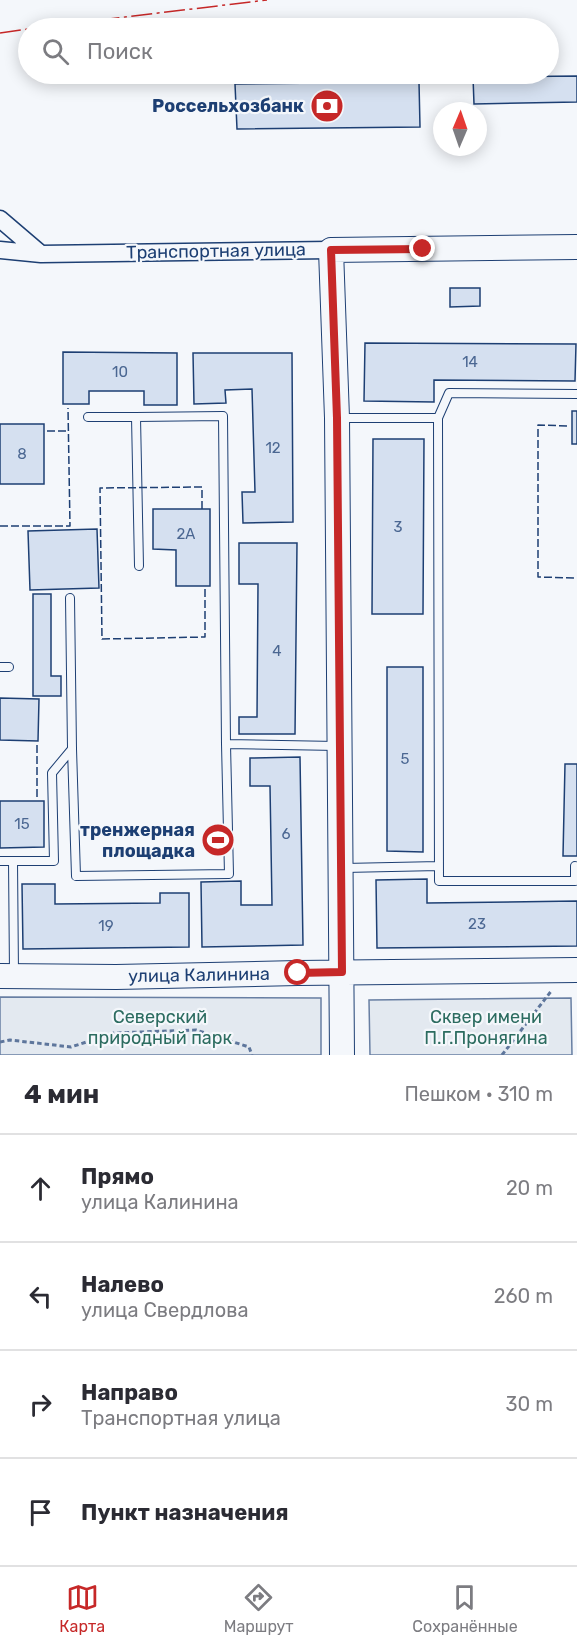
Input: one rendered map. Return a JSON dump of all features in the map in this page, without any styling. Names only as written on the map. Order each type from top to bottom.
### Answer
[{"type":"street","points":[[0,219],[41,254]]},
{"type":"street","name":"Транспортная улица","points":[[0,250],[41,254],[577,247]]},
{"type":"street","points":[[331,250],[337,418],[342,1055]]},
{"type":"street","name":"улица Калинина","points":[[7,976],[116,977],[577,970]]},
{"type":"lane","points":[[575,866],[575,881],[439,881],[438,418],[449,393],[577,394]]},
{"type":"lane","points":[[70,598],[76,876],[229,874],[223,416],[87,417]]},
{"type":"lane","points":[[136,417],[139,566]]},
{"type":"lane","points":[[337,418],[438,418]]},
{"type":"lane","points":[[226,744],[340,746]]},
{"type":"lane","points":[[0,861],[54,861],[52,772],[72,749]]},
{"type":"lane","points":[[7,976],[13,861]]},
{"type":"lane","points":[[342,868],[439,867]]},
{"type":"path","points":[[502,1055],[553,989]]},
{"type":"path","points":[[0,1042],[10,1040],[71,1047],[114,1033],[196,1030],[249,1047],[252,1055]]},
{"type":"green space","name":"Северский природный парк","points":[[0,997],[321,998],[321,1055],[0,1055]]},
{"type":"green space","name":"Сквер имени П.Г.Пронягина","points":[[571,998],[572,1055],[370,1055],[369,1000]]},
{"type":"building","points":[[559,76],[577,76],[577,102],[474,102],[473,84],[559,84]]},
{"type":"building","name":"Россельхозбанк","points":[[235,84],[419,84],[420,127],[237,129]]},
{"type":"building","points":[[450,288],[480,288],[480,306],[450,307]]},
{"type":"building","points":[[365,343],[576,344],[575,381],[434,380],[434,402],[364,401]]},
{"type":"building","points":[[63,352],[177,353],[177,405],[144,405],[144,391],[89,391],[89,404],[63,404]]},
{"type":"building","points":[[193,353],[292,353],[293,522],[243,523],[242,492],[255,492],[252,389],[225,390],[226,403],[194,404]]},
{"type":"building","points":[[572,411],[577,411],[577,444],[572,444]]},
{"type":"building","points":[[0,424],[44,424],[44,484],[0,484]]},
{"type":"building","points":[[373,439],[424,439],[423,614],[372,614]]},
{"type":"building","points":[[153,509],[210,509],[210,586],[176,586],[176,550],[153,549]]},
{"type":"building","points":[[97,529],[99,588],[30,590],[28,531]]},
{"type":"building","points":[[239,543],[297,543],[295,734],[239,734],[239,717],[257,717],[258,584],[239,584]]},
{"type":"building","points":[[33,594],[51,594],[51,676],[61,676],[61,696],[33,696]]},
{"type":"building","points":[[387,667],[423,667],[423,852],[387,851]]},
{"type":"building","points":[[0,698],[39,699],[38,741],[0,740]]},
{"type":"building","points":[[300,757],[303,945],[202,947],[201,882],[241,881],[241,905],[272,905],[270,786],[250,786],[250,758]]},
{"type":"building","points":[[565,764],[577,764],[577,856],[563,856]]},
{"type":"building","points":[[0,801],[44,801],[44,847],[0,848]]},
{"type":"building","points":[[427,879],[427,903],[577,901],[577,946],[377,948],[376,880]]},
{"type":"building","points":[[22,884],[55,884],[55,904],[160,903],[160,893],[189,893],[189,947],[23,949]]},
{"type":"fence","points":[[0,526],[70,526],[68,408]]},
{"type":"fence","points":[[567,426],[538,425],[538,577],[577,578]]},
{"type":"fence","points":[[47,431],[69,431]]},
{"type":"fence","points":[[202,509],[202,487],[100,488],[102,639],[205,637],[205,586]]},
{"type":"fence","points":[[37,743],[37,797]]},
{"type":"power","points":[[117,18],[267,0]]},
{"type":"power","points":[[0,33],[18,30]]},
{"type":"place","name":"Россельхозбанк","points":[[327,106]]},
{"type":"place","name":"тренжерная площадка","points":[[218,840]]},
{"type":"route","points":[[298,973],[342,972],[337,418],[331,250],[423,249]]}]
